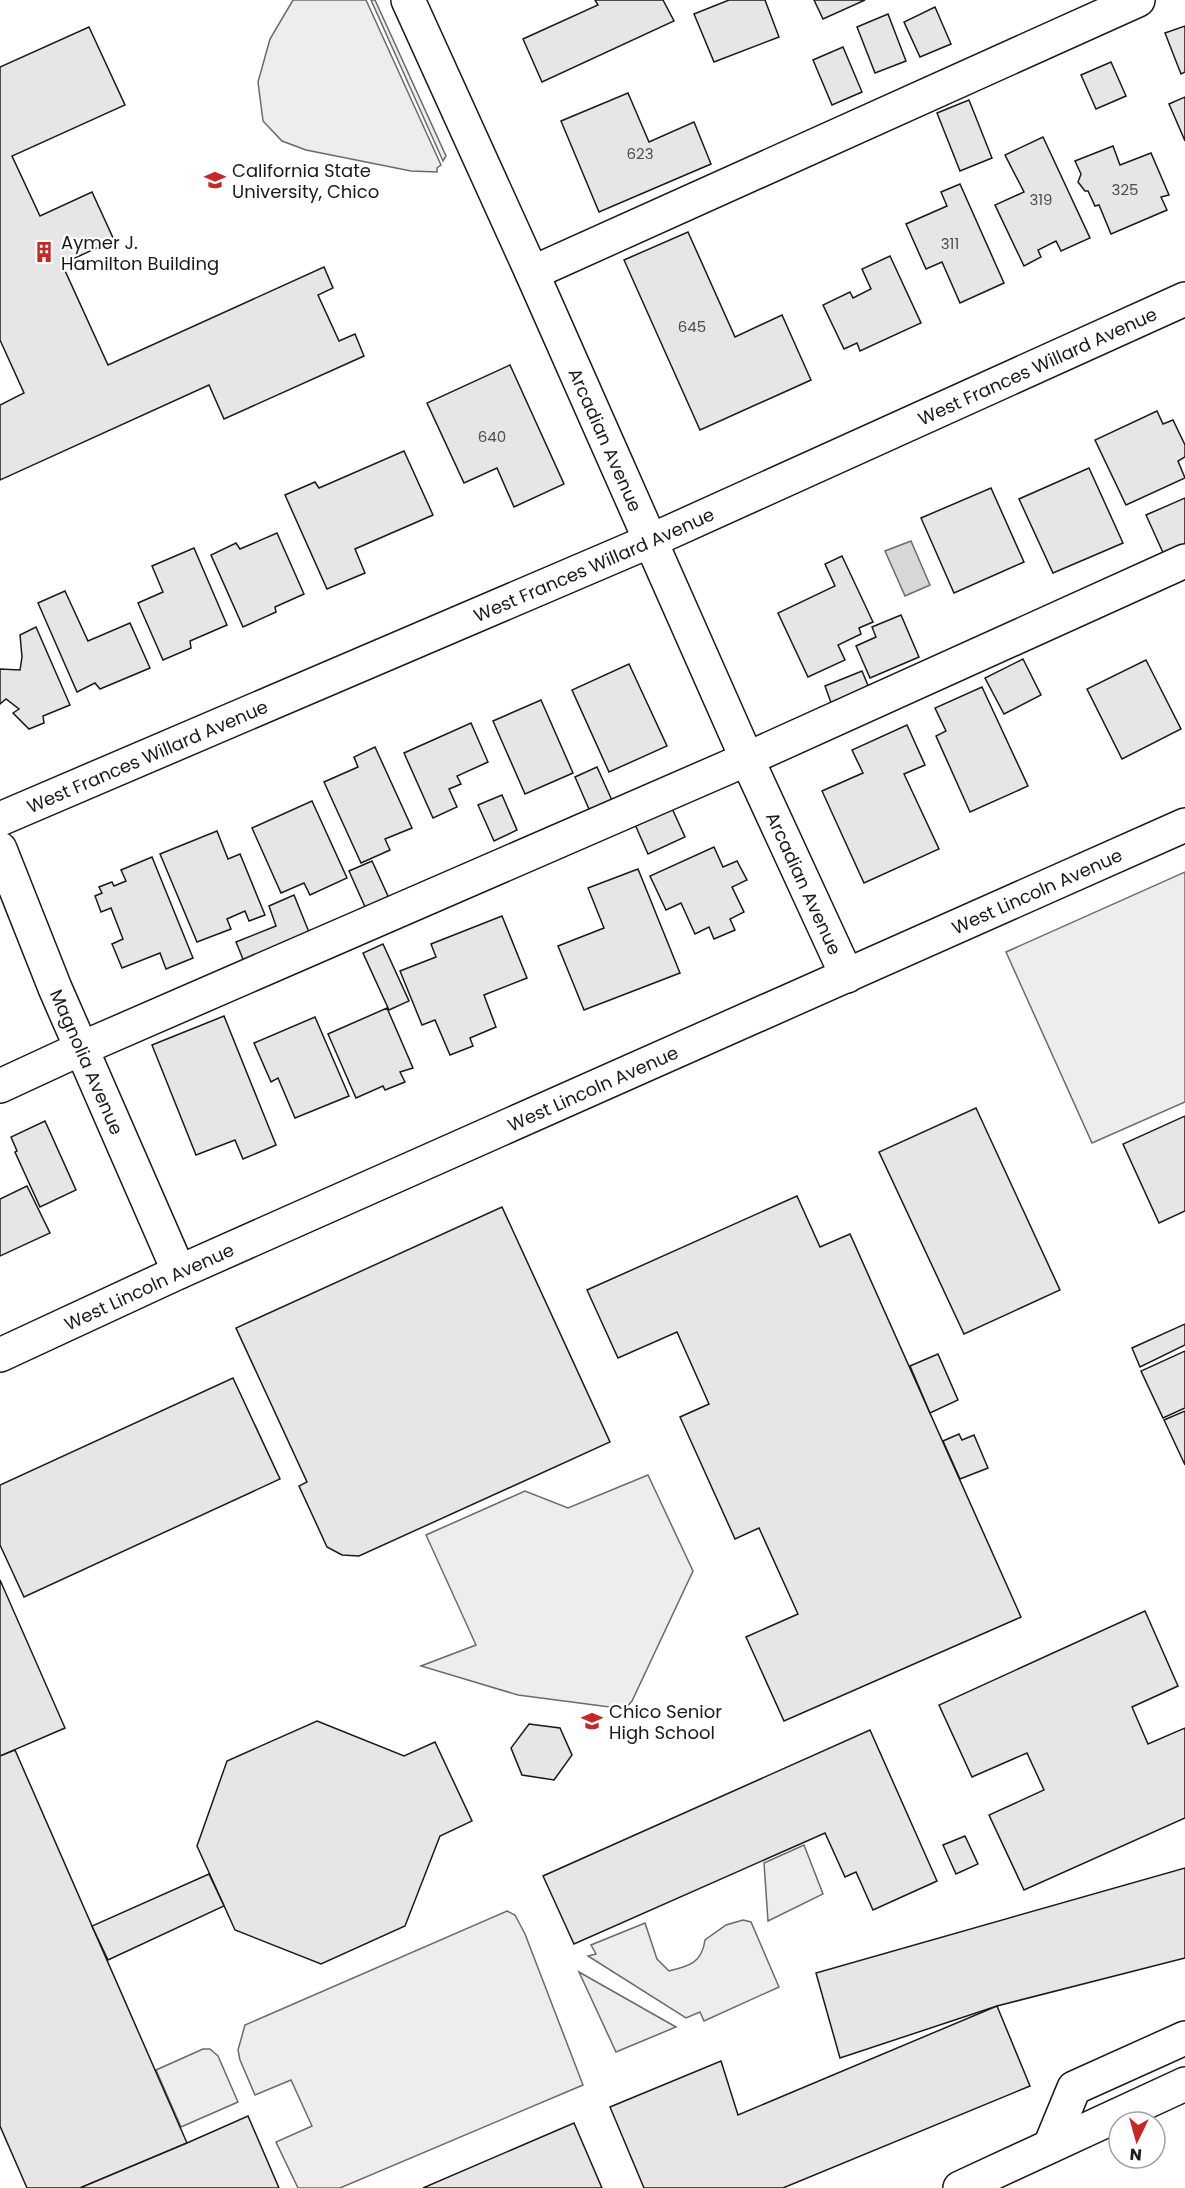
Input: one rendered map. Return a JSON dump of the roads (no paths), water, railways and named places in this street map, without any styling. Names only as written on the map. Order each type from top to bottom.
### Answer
[{"type":"street","name":"Arcadian Avenue","points":[[408,0],[532,273],[747,759],[847,976]]},
{"type":"street","points":[[532,273],[1138,0]]},
{"type":"street","name":"West Frances Willard Avenue","points":[[0,819],[650,541],[1185,298]]},
{"type":"street","points":[[0,1086],[80,1049],[747,759],[1185,561]]},
{"type":"street","name":"West Lincoln Avenue","points":[[0,1355],[179,1272],[1185,825]]},
{"type":"street","name":"Magnolia Avenue","points":[[0,849],[80,1049],[179,1272]]},
{"type":"street","points":[[1050,2146],[1074,2088],[1185,2038]]},
{"type":"street","points":[[960,2188],[1185,2084]]},
{"type":"place","name":"California State University, Chico","points":[[215,180]]},
{"type":"place","name":"Aymer J. Hamilton Building","points":[[44,252]]},
{"type":"place","name":"Chico Senior High School","points":[[592,1721]]}]
